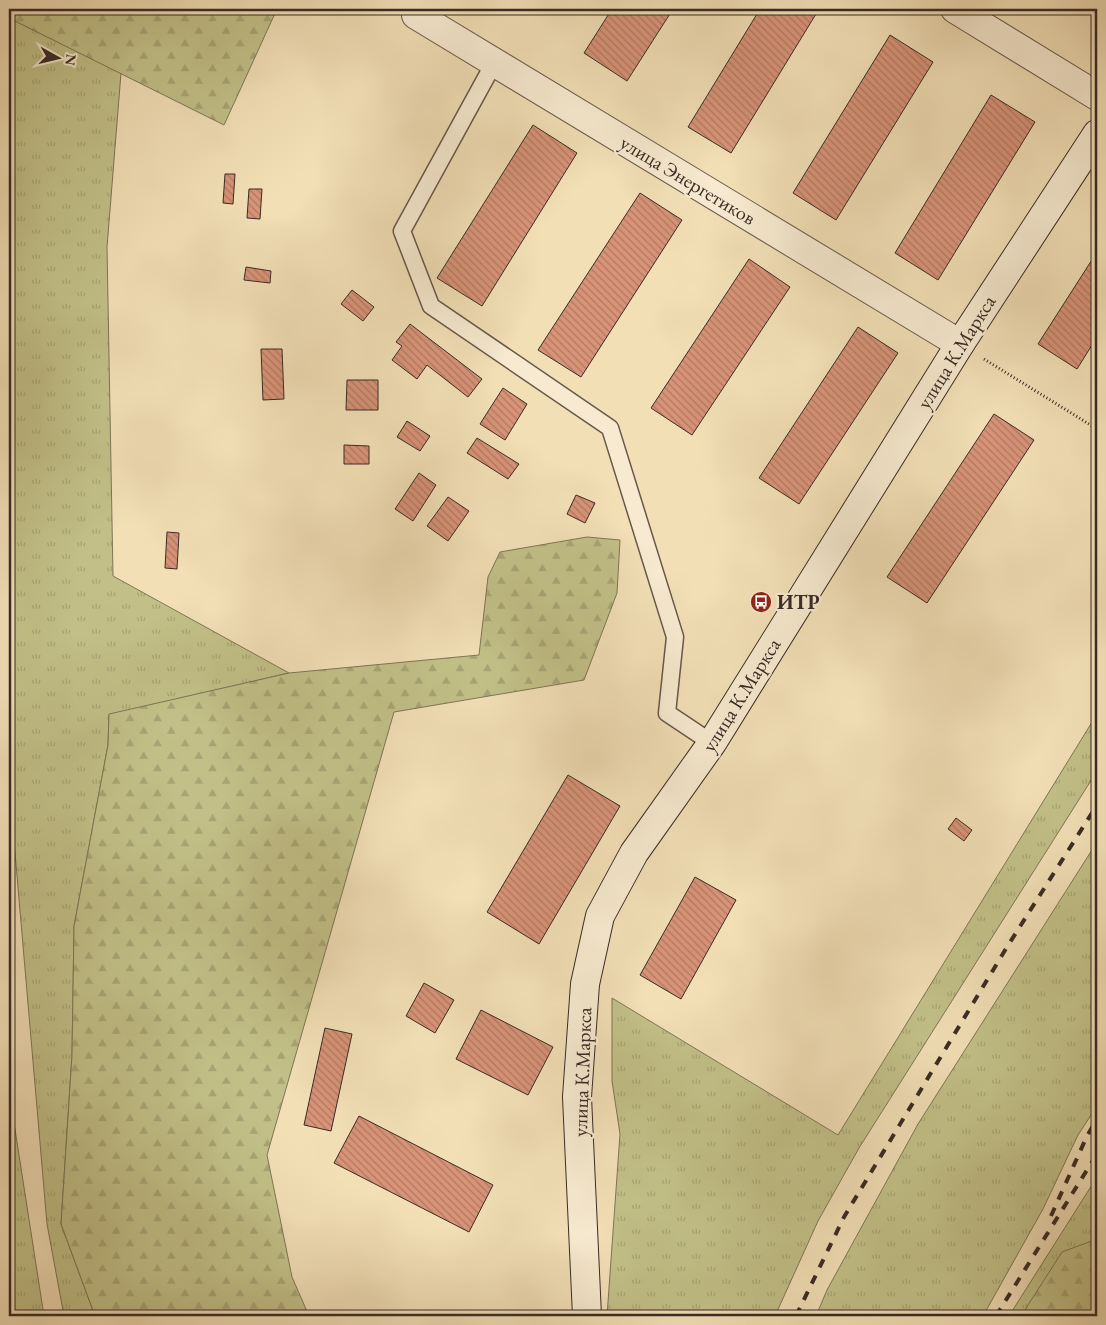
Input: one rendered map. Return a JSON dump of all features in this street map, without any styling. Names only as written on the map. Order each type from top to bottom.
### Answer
[{"type":"main road","points":[[955,9],[1097,96]]},
{"type":"main road","name":"улица Энергетиков","points":[[418,12],[494,63],[960,344]]},
{"type":"main road","name":"улица К.Маркса","points":[[587,1316],[577,1097],[585,984],[600,916],[634,853],[712,743],[960,344],[1097,134]]},
{"type":"lane","points":[[494,63],[402,231],[431,306],[610,428],[675,637],[667,713],[712,743]]},
{"type":"path","points":[[960,344],[1097,429]]},
{"type":"green space","points":[[9,9],[277,9],[224,125],[9,18]]},
{"type":"green space","points":[[9,18],[121,73],[107,247],[113,576],[289,673],[109,715],[108,745],[74,926],[72,1055],[61,1224],[95,1316],[64,1316],[47,1224],[9,783]]},
{"type":"green space","points":[[587,537],[620,540],[617,593],[584,680],[394,712],[267,1155],[292,1277],[309,1316],[95,1316],[61,1224],[72,1055],[74,926],[108,745],[109,714],[289,673],[479,655],[488,577],[500,552]]},
{"type":"green space","points":[[1097,714],[1097,771],[859,1148],[818,1221],[775,1316],[607,1316],[620,1134],[612,1081],[612,998],[838,1135]]},
{"type":"green space","points":[[1097,842],[1097,1106],[1078,1135],[1043,1209],[983,1316],[816,1316],[827,1290],[918,1124]]},
{"type":"green space","points":[[9,1073],[12,1110],[44,1316],[9,1316]]},
{"type":"green space","points":[[1097,1177],[1097,1316],[1009,1316]]},
{"type":"green space","points":[[1097,1239],[1097,1316],[1021,1316],[1062,1252]]},
{"type":"building","points":[[612,9],[673,9],[627,81],[584,53]]},
{"type":"building","points":[[760,9],[819,9],[731,153],[688,127]]},
{"type":"building","points":[[890,35],[933,62],[836,220],[793,193]]},
{"type":"building","points":[[991,95],[1035,122],[938,280],[895,253]]},
{"type":"building","points":[[533,125],[577,153],[482,306],[437,278]]},
{"type":"building","points":[[225,174],[235,174],[233,204],[223,203]]},
{"type":"building","points":[[249,189],[262,189],[260,219],[247,218]]},
{"type":"building","points":[[640,193],[682,220],[581,377],[538,350]]},
{"type":"building","points":[[1097,252],[1097,337],[1077,369],[1038,344]]},
{"type":"building","points":[[749,259],[790,287],[692,435],[651,408]]},
{"type":"building","points":[[246,267],[271,271],[270,283],[244,280]]},
{"type":"building","points":[[352,290],[374,307],[363,321],[341,304]]},
{"type":"building","points":[[410,324],[482,379],[468,397],[427,365],[417,379],[392,360],[402,346],[396,342]]},
{"type":"building","points":[[858,327],[898,353],[799,504],[759,478]]},
{"type":"building","points":[[261,349],[282,349],[284,399],[263,400]]},
{"type":"building","points":[[347,380],[378,380],[378,410],[346,410]]},
{"type":"building","points":[[503,388],[527,404],[505,440],[480,424]]},
{"type":"building","points":[[994,414],[1034,440],[927,603],[887,577]]},
{"type":"building","points":[[407,421],[430,436],[420,451],[397,437]]},
{"type":"building","points":[[477,438],[519,464],[508,479],[467,453]]},
{"type":"building","points":[[344,445],[369,446],[369,464],[344,464]]},
{"type":"building","points":[[419,473],[436,485],[413,521],[395,509]]},
{"type":"building","points":[[576,495],[595,503],[585,523],[567,514]]},
{"type":"building","points":[[448,497],[469,511],[448,541],[427,526]]},
{"type":"building","points":[[167,532],[179,533],[177,569],[165,568]]},
{"type":"building","points":[[568,775],[620,806],[539,944],[487,912]]},
{"type":"building","points":[[956,818],[972,830],[964,841],[948,829]]},
{"type":"building","points":[[695,877],[736,900],[681,999],[640,975]]},
{"type":"building","points":[[424,983],[454,1000],[435,1033],[406,1016]]},
{"type":"building","points":[[481,1010],[553,1047],[528,1095],[456,1059]]},
{"type":"building","points":[[325,1028],[352,1034],[331,1131],[304,1125]]},
{"type":"building","points":[[359,1116],[493,1185],[469,1232],[334,1163]]},
{"type":"railway","points":[[796,1316],[844,1217],[1007,947],[1097,805]]},
{"type":"railway","points":[[1051,1216],[1087,1136],[1097,1119]]},
{"type":"railway","points":[[996,1316],[1097,1154]]},
{"type":"place","name":"ИТР","points":[[761,602]]}]
